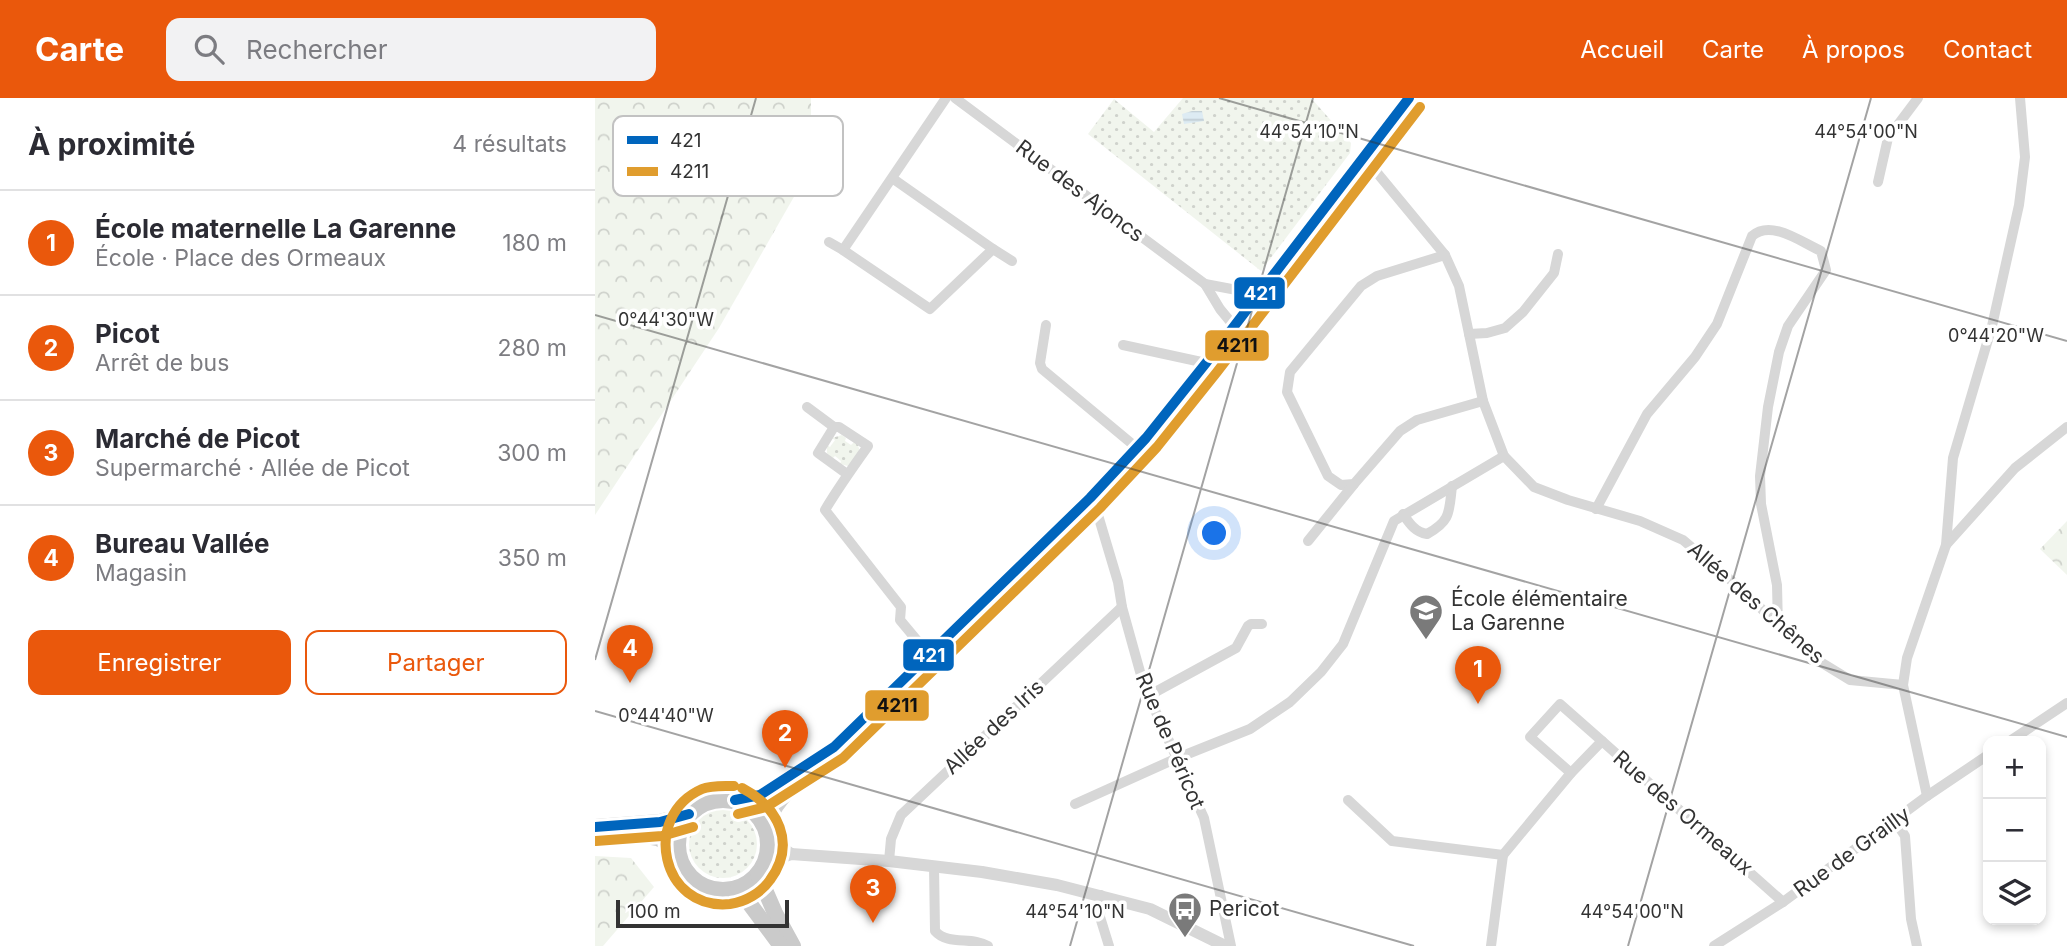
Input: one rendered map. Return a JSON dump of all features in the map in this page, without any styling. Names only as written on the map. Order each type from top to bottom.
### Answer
[{"type":"main road","points":[[595,828],[660,822],[689,814],[715,799],[735,800],[760,795],[834,747],[930,656],[1137,448],[1206,363],[1409,98]]},
{"type":"main road","points":[[689,814],[679,835],[681,863],[698,883],[716,890],[738,888],[762,868],[768,851],[769,818],[785,795],[825,760],[834,747]]},
{"type":"main road","points":[[735,800],[752,809],[764,824],[767,834]]},
{"type":"main road","points":[[595,828],[658,838],[678,850]]},
{"type":"main road","points":[[762,868],[775,913],[793,946]]},
{"type":"main road","points":[[738,888],[781,946]]},
{"type":"street","points":[[843,250],[946,98]]},
{"type":"street","name":"Rue des Ajoncs","points":[[954,98],[1205,284],[1234,326]]},
{"type":"street","points":[[1878,182],[1888,138],[1918,98]]},
{"type":"street","points":[[1927,796],[1903,685],[1907,659],[1946,545],[1953,458],[1992,326],[2019,205],[2025,157],[2020,98]]},
{"type":"street","name":"Allée des Chênes","points":[[1364,157],[1445,255],[1459,286],[1483,401],[1504,456],[1534,487],[1640,521],[1683,540],[1740,588],[1809,655],[1850,680],[1903,685]]},
{"type":"street","points":[[892,178],[1012,261]]},
{"type":"street","points":[[1596,509],[1647,414],[1695,357],[1717,324],[1752,236],[1767,228],[1821,251],[1826,270],[1793,318],[1779,352],[1763,448],[1761,504],[1777,585],[1778,627]]},
{"type":"street","points":[[829,242],[930,309],[993,249]]},
{"type":"street","points":[[1469,334],[1505,328],[1523,312],[1554,273],[1558,254]]},
{"type":"street","points":[[1354,484],[1341,485],[1328,475],[1287,391],[1290,372],[1361,286],[1377,276],[1445,255]]},
{"type":"street","name":"Rue des Ajoncs","points":[[1205,284],[1258,294]]},
{"type":"street","points":[[1046,325],[1040,363],[1042,369],[1137,448]]},
{"type":"street","points":[[1123,345],[1206,363]]},
{"type":"street","points":[[1308,541],[1400,432],[1417,420],[1483,401]]},
{"type":"street","points":[[807,407],[834,427],[839,427],[868,446],[825,510],[901,607],[900,620],[930,656]]},
{"type":"street","points":[[834,427],[818,453],[848,474]]},
{"type":"street","points":[[1946,545],[2015,468],[2067,427]]},
{"type":"street","points":[[1075,804],[1250,729],[1278,712],[1321,672],[1343,644],[1394,521],[1504,456]]},
{"type":"street","points":[[1403,514],[1420,533],[1427,534],[1440,527],[1448,515],[1452,486]]},
{"type":"street","name":"Rue de Péricot","points":[[1090,498],[1095,505],[1118,582],[1122,607],[1148,696],[1204,818],[1231,946]]},
{"type":"street","name":"Allée des Iris","points":[[889,861],[891,839],[901,815],[1122,607]]},
{"type":"street","points":[[1148,696],[1236,648],[1248,626],[1262,624]]},
{"type":"street","points":[[1571,773],[1530,737],[1560,704],[1602,741]]},
{"type":"street","points":[[2018,736],[2067,704]]},
{"type":"street","name":"Rue des Ormeaux","points":[[1503,855],[1571,773],[1602,741],[1783,902]]},
{"type":"street","name":"Rue de Grailly","points":[[1714,946],[1783,902],[1983,758]]},
{"type":"street","points":[[1348,800],[1392,841],[1503,855],[1491,946]]},
{"type":"street","points":[[1895,821],[1905,836],[1910,919],[1917,946]]},
{"type":"street","points":[[767,834],[791,854]]},
{"type":"street","points":[[762,868],[791,854],[889,861],[994,874],[1101,895],[1150,909],[1225,946]]},
{"type":"street","points":[[934,866],[935,931],[946,940],[977,942],[988,946]]},
{"type":"street","points":[[1101,895],[1100,917],[1109,946]]},
{"type":"green space","points":[[595,98],[811,98],[811,116],[613,116],[613,196],[794,196],[719,328],[595,515]]},
{"type":"green space","points":[[1183,98],[1311,98],[1351,143],[1350,153],[1261,271],[1088,134],[1114,99],[1154,132]]},
{"type":"green space","points":[[842,435],[851,445],[854,442],[858,445],[860,452],[848,466],[840,464],[841,461],[835,456],[832,459],[827,453],[827,445],[830,447],[835,440],[832,438]]},
{"type":"green space","points":[[2067,521],[2067,575],[2040,549]]},
{"type":"green space","points":[[723,810],[736,813],[747,820],[754,831],[757,844],[754,857],[747,868],[736,875],[723,878],[710,875],[699,868],[692,857],[689,844],[692,831],[699,820],[710,813]]},
{"type":"green space","points":[[595,856],[631,858],[654,887],[603,946],[595,946]]},
{"type":"shaded area","points":[[1202,111],[1204,121],[1184,124],[1182,114]]},
{"type":"transit line","name":"421","points":[[735,800],[760,795],[834,747],[1090,498],[1146,438],[1206,363],[1409,98]]},
{"type":"transit line","name":"4211","points":[[738,814],[766,807],[843,758],[1100,508],[1157,447],[1217,372],[1420,107]]},
{"type":"transit line","name":"4211","points":[[734,786],[702,789],[683,802],[671,819],[666,839],[667,859],[675,878],[688,893],[706,902],[730,904],[747,899],[766,885],[778,866],[782,853],[780,827],[765,805],[742,788]]},
{"type":"transit line","name":"421","points":[[595,827],[660,822],[689,814]]},
{"type":"transit line","name":"4211","points":[[596,841],[662,836],[693,827]]},
{"type":"place","name":"École élémentaire La Garenne","points":[[1426,641]]},
{"type":"place","name":"Bureau Vallée","points":[[630,683]]},
{"type":"place","name":"École maternelle La Garenne","points":[[1478,704]]},
{"type":"place","name":"Picot","points":[[785,768]]},
{"type":"place","name":"Marché de Picot","points":[[873,923]]},
{"type":"place","name":"Pericot","points":[[1185,939]]}]
